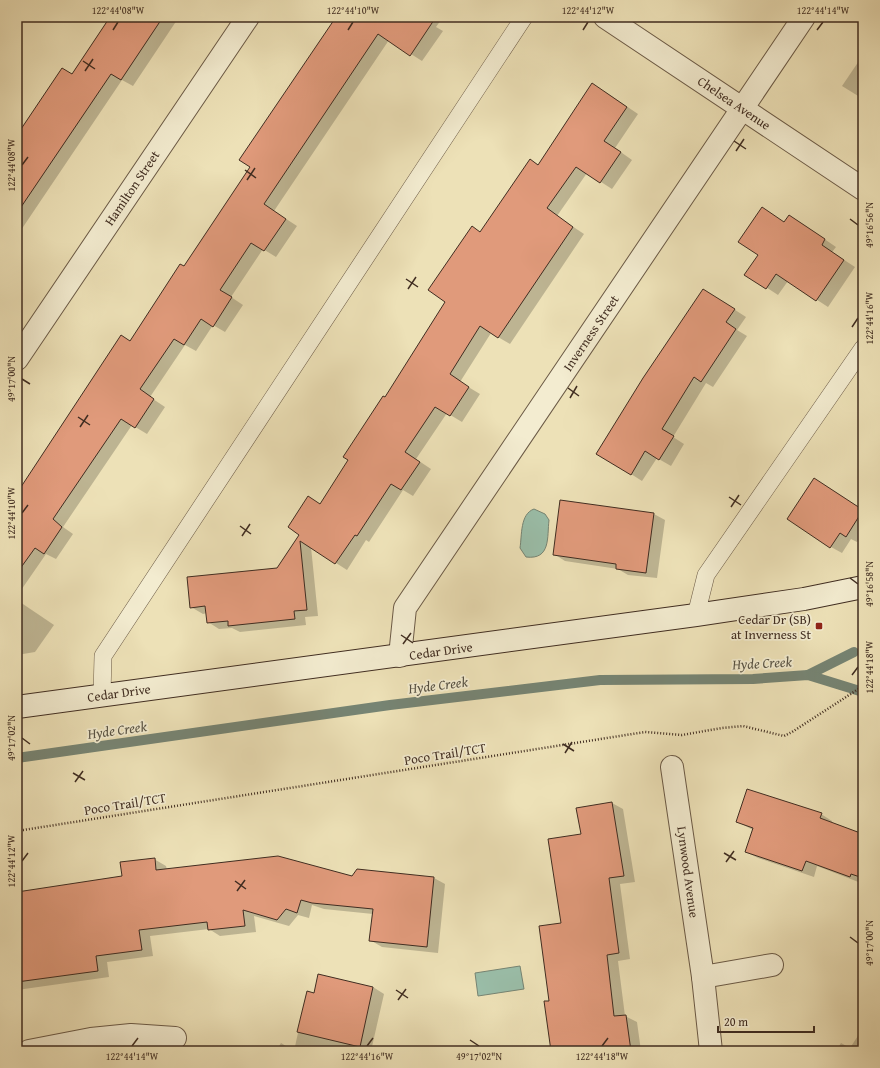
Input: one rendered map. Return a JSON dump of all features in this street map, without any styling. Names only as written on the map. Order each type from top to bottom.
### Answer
[{"type":"street","name":"Hamilton Street","points":[[17,359],[248,17]]},
{"type":"street","name":"Chelsea Avenue","points":[[605,17],[863,189]]},
{"type":"street","name":"Inverness Street","points":[[400,656],[405,608],[804,17]]},
{"type":"street","name":"Cedar Drive","points":[[17,707],[696,615],[863,587]]},
{"type":"street","name":"Lynwood Avenue","points":[[672,767],[703,977],[712,1051]]},
{"type":"street","points":[[703,977],[772,965]]},
{"type":"street","points":[[29,1051],[104,1038],[131,1035],[175,1038]]},
{"type":"lane","points":[[102,695],[103,656],[524,17]]},
{"type":"lane","points":[[696,615],[706,575],[863,348]]},
{"type":"path","name":"Poco Trail/TCT","points":[[17,831],[645,732],[682,735],[743,726],[784,736],[863,686]]},
{"type":"shaded area","points":[[534,509],[545,514],[549,520],[546,546],[540,555],[526,557],[520,548],[522,526],[526,515]]},
{"type":"shaded area","points":[[520,966],[524,989],[478,996],[475,973]]},
{"type":"building","points":[[110,17],[163,17],[121,80],[111,74],[17,213],[17,135],[62,68],[72,74]]},
{"type":"building","points":[[336,17],[436,17],[410,56],[378,34],[264,204],[286,219],[264,251],[251,243],[220,290],[232,297],[213,327],[201,319],[184,345],[174,339],[140,389],[154,399],[135,428],[121,419],[53,519],[62,527],[44,554],[35,548],[17,573],[17,493],[121,335],[130,341],[180,264],[184,266],[250,167],[239,160]]},
{"type":"building","points":[[592,83],[627,107],[604,141],[621,152],[600,183],[576,167],[547,208],[573,227],[498,338],[480,326],[450,374],[469,387],[450,416],[435,407],[405,452],[420,462],[401,490],[391,484],[357,536],[355,535],[335,564],[300,541],[307,610],[294,611],[295,619],[228,626],[228,621],[207,623],[205,606],[190,608],[187,577],[277,568],[299,535],[288,527],[308,496],[320,504],[348,460],[343,457],[383,396],[385,397],[445,302],[428,290],[472,226],[480,232],[530,159],[538,165]]},
{"type":"building","points":[[762,207],[784,222],[789,215],[825,239],[822,245],[844,260],[816,301],[776,274],[766,289],[744,275],[758,255],[738,242]]},
{"type":"building","points":[[703,289],[735,309],[726,322],[736,329],[701,382],[694,377],[662,429],[674,436],[659,460],[645,451],[631,475],[596,454],[643,378]]},
{"type":"building","points":[[814,478],[863,510],[846,537],[840,533],[830,548],[787,519]]},
{"type":"building","points":[[560,500],[654,513],[646,573],[616,569],[616,564],[553,555]]},
{"type":"building","points":[[747,789],[822,813],[820,818],[863,834],[863,878],[851,874],[850,877],[806,861],[802,871],[745,852],[753,828],[736,822]]},
{"type":"building","points":[[612,802],[624,876],[609,878],[619,953],[607,955],[614,1016],[626,1015],[631,1051],[551,1051],[544,1001],[549,1001],[539,926],[561,923],[548,839],[581,834],[576,808]]},
{"type":"building","points":[[278,856],[352,876],[357,869],[434,877],[427,947],[369,941],[373,909],[312,903],[301,900],[297,913],[286,909],[277,920],[243,910],[245,926],[208,930],[207,922],[139,930],[142,950],[96,956],[98,971],[17,982],[17,892],[122,876],[120,862],[155,858],[156,870]]},
{"type":"building","points":[[318,974],[373,987],[360,1047],[297,1032],[307,991],[314,993]]},
{"type":"waterway","points":[[808,675],[854,652]]},
{"type":"waterway","name":"Hyde Creek","points":[[17,758],[390,705],[600,680],[753,679],[808,675],[863,692]]},
{"type":"place","name":"Cedar Dr (SB) at Inverness St","points":[[819,626]]}]
